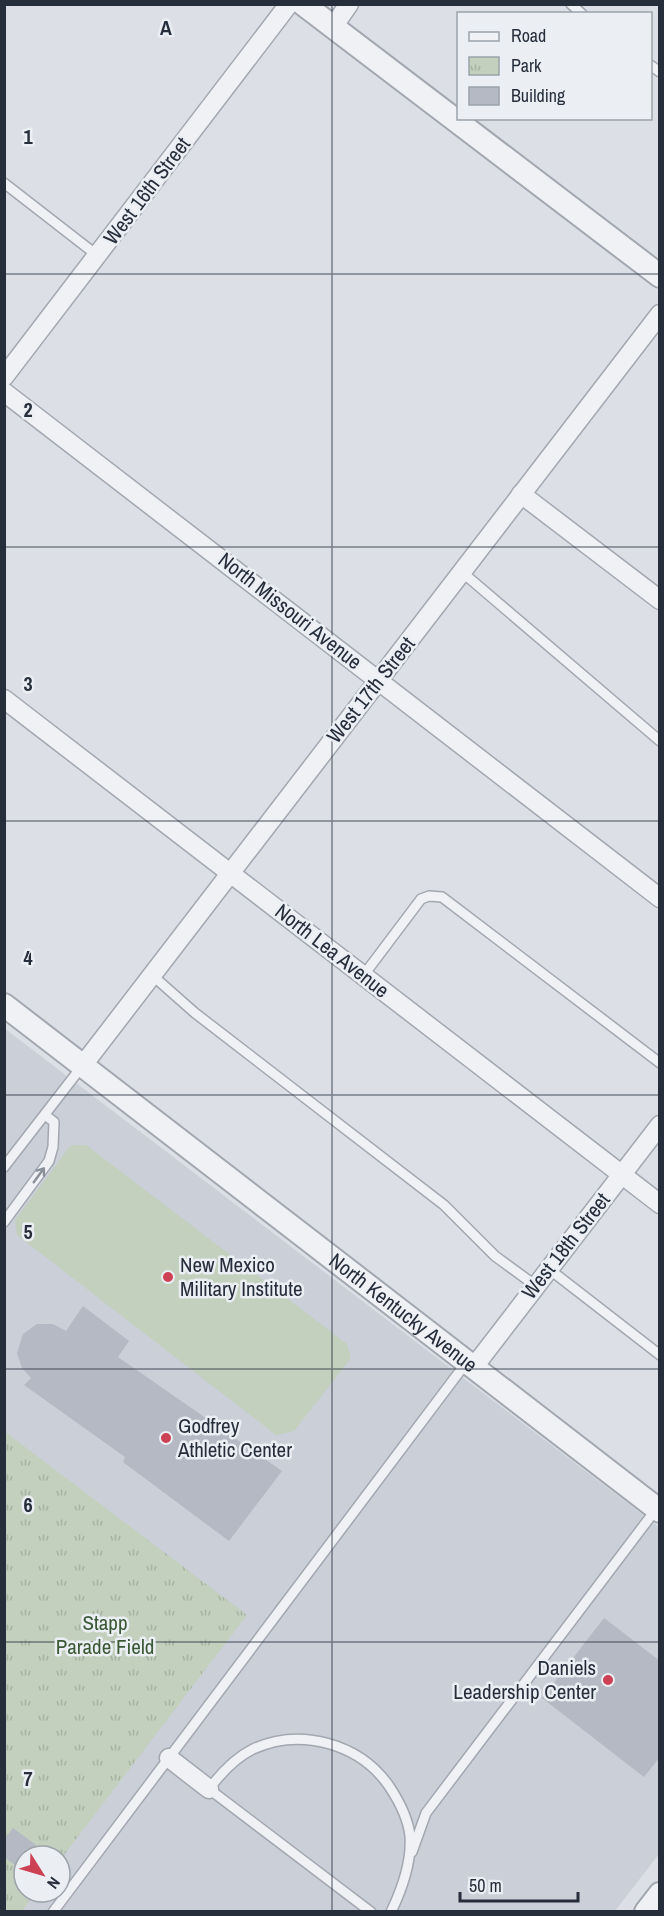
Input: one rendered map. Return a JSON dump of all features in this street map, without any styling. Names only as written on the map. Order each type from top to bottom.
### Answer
[{"type":"street","name":"West 16th Street","points":[[4,377],[289,4]]},
{"type":"street","points":[[303,4],[660,276]]},
{"type":"street","points":[[333,27],[349,4]]},
{"type":"street","name":"West 17th Street","points":[[83,1065],[660,314]]},
{"type":"street","name":"North Missouri Avenue","points":[[4,392],[660,898]]},
{"type":"street","points":[[521,494],[660,600]]},
{"type":"street","name":"North Lea Avenue","points":[[4,699],[660,1204]]},
{"type":"street","name":"North Kentucky Avenue","points":[[4,1005],[658,1510]]},
{"type":"street","name":"West 18th Street","points":[[470,1365],[536,1286],[660,1125]]},
{"type":"street","points":[[169,1758],[209,1789]]},
{"type":"street","points":[[646,1911],[660,1894]]},
{"type":"lane","points":[[4,183],[98,256]]},
{"type":"lane","points":[[462,572],[660,741]]},
{"type":"lane","points":[[363,975],[421,899],[429,896],[442,897],[660,1063]]},
{"type":"lane","points":[[152,975],[195,1013],[444,1205],[495,1256],[536,1286]]},
{"type":"lane","points":[[4,1167],[83,1065]]},
{"type":"lane","points":[[4,1222],[49,1161],[53,1147],[54,1122],[45,1115]]},
{"type":"lane","points":[[549,1269],[660,1355]]},
{"type":"lane","points":[[53,1911],[470,1365]]},
{"type":"lane","points":[[391,1911],[426,1813],[658,1510]]},
{"type":"lane","points":[[371,1911],[209,1789],[221,1774],[254,1749],[292,1740],[336,1745],[352,1752],[370,1765],[397,1798],[406,1818],[410,1837],[409,1859]]},
{"type":"lane","points":[[406,1818],[426,1813]]},
{"type":"shaded area","name":"New Mexico Military Institute","points":[[4,1028],[659,1527],[659,1854],[615,1911],[5,1911]]},
{"type":"green space","points":[[71,1145],[86,1145],[347,1344],[351,1358],[294,1431],[276,1435],[17,1235],[15,1220]]},
{"type":"green space","name":"Stapp Parade Field","points":[[4,1431],[247,1615],[72,1844],[12,1844],[12,1904],[27,1904],[21,1912],[4,1911]]},
{"type":"building","name":"Godfrey Athletic Center","points":[[83,1306],[129,1341],[118,1357],[282,1471],[229,1541],[123,1462],[125,1457],[24,1385],[31,1378],[22,1368],[17,1353],[23,1334],[37,1324],[53,1324],[66,1331]]},
{"type":"building","name":"Daniels Leadership Center","points":[[604,1618],[660,1661],[660,1757],[644,1777],[542,1698]]},
{"type":"building","points":[[13,1828],[35,1844],[12,1844],[12,1863],[4,1857],[4,1840]]},
{"type":"place","name":"New Mexico Military Institute","points":[[168,1277]]},
{"type":"place","name":"Godfrey Athletic Center","points":[[166,1438]]},
{"type":"place","name":"Daniels Leadership Center","points":[[608,1680]]}]
